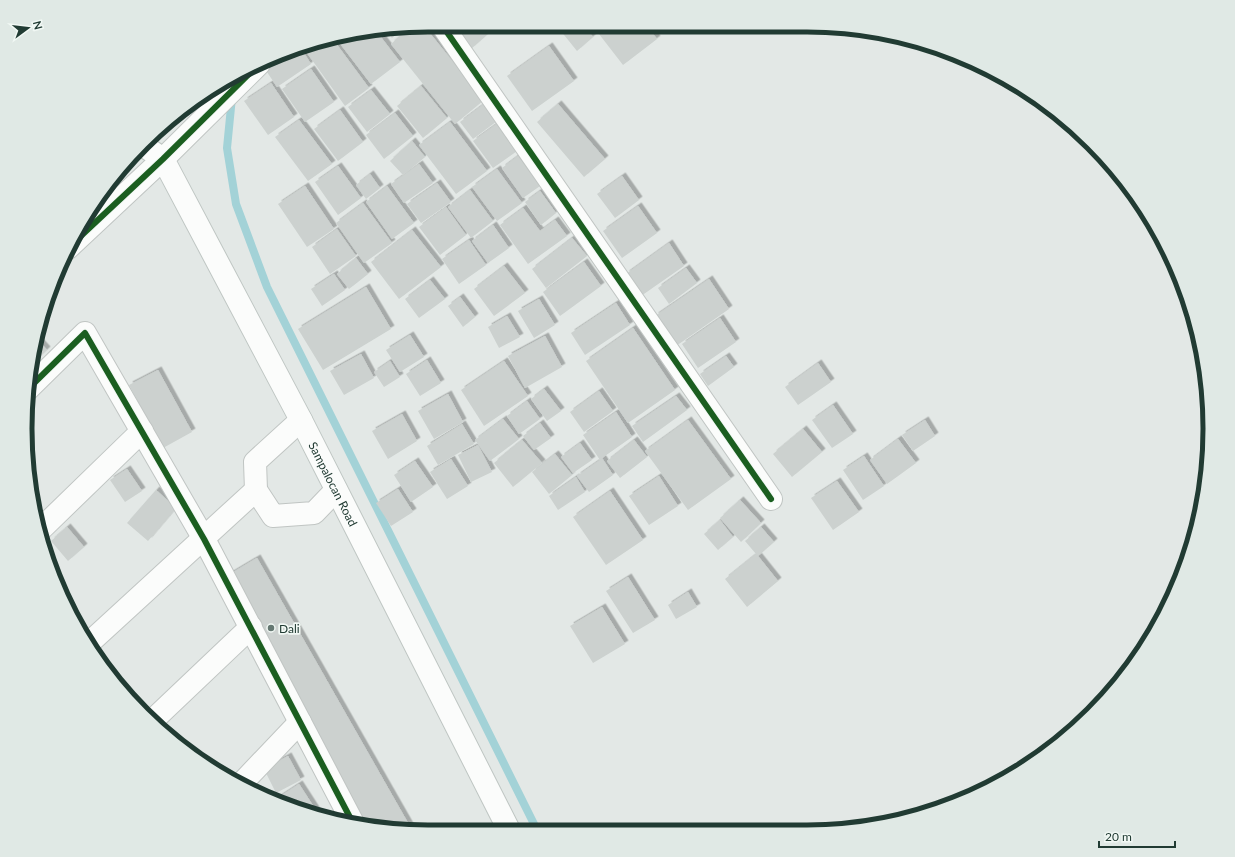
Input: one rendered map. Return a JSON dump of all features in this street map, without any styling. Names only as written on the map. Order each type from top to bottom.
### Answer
[{"type":"street","points":[[447,32],[771,499]]},
{"type":"street","points":[[83,234],[163,159],[245,77]]},
{"type":"street","name":"Sampalocan Road","points":[[148,148],[163,159],[301,420],[506,825]]},
{"type":"street","points":[[34,384],[85,333],[204,539],[350,817]]},
{"type":"street","points":[[301,420],[255,462],[256,490],[273,516],[314,513],[336,490]]},
{"type":"street","points":[[45,525],[142,431]]},
{"type":"street","points":[[93,640],[256,490]]},
{"type":"street","points":[[156,717],[251,627]]},
{"type":"street","points":[[245,780],[300,722]]},
{"type":"building","points":[[429,32],[484,100],[455,124],[391,44],[403,33]]},
{"type":"building","points":[[456,32],[490,32],[471,49]]},
{"type":"building","points":[[562,32],[589,32],[593,37],[577,51]]},
{"type":"building","points":[[597,32],[652,32],[657,39],[623,65]]},
{"type":"building","points":[[397,33],[392,38],[389,34]]},
{"type":"building","points":[[379,35],[400,62],[371,84],[339,43]]},
{"type":"building","points":[[336,44],[369,88],[345,106],[306,52]]},
{"type":"building","points":[[549,46],[574,81],[532,111],[507,76]]},
{"type":"building","points":[[303,52],[311,64],[277,87],[264,68]]},
{"type":"building","points":[[311,69],[334,102],[305,122],[282,89]]},
{"type":"building","points":[[271,83],[294,117],[268,135],[244,101]]},
{"type":"building","points":[[421,86],[447,118],[423,138],[397,106]]},
{"type":"building","points":[[371,90],[390,114],[367,132],[348,107]]},
{"type":"building","points":[[484,104],[497,121],[473,139],[460,122]]},
{"type":"building","points":[[558,104],[605,159],[584,177],[537,122]]},
{"type":"building","points":[[340,110],[363,142],[338,161],[314,129]]},
{"type":"building","points":[[395,113],[413,136],[384,159],[366,135]]},
{"type":"building","points":[[299,120],[332,164],[308,181],[275,137]]},
{"type":"building","points":[[450,122],[487,171],[456,194],[419,145]]},
{"type":"building","points":[[498,123],[517,151],[493,168],[473,141]]},
{"type":"building","points":[[412,141],[425,157],[403,175],[390,161]]},
{"type":"building","points":[[518,156],[540,186],[523,198],[502,168]]},
{"type":"building","points":[[419,164],[433,183],[404,203],[391,184]]},
{"type":"building","points":[[338,166],[361,198],[338,215],[315,182]]},
{"type":"building","points":[[497,169],[522,203],[497,221],[472,187]]},
{"type":"building","points":[[370,174],[380,188],[366,199],[356,185]]},
{"type":"building","points":[[622,176],[639,200],[615,218],[597,194]]},
{"type":"building","points":[[437,183],[451,202],[421,223],[407,204]]},
{"type":"building","points":[[305,186],[334,229],[307,247],[278,204]]},
{"type":"building","points":[[387,186],[414,223],[392,239],[366,202]]},
{"type":"building","points":[[470,190],[493,221],[471,238],[448,207]]},
{"type":"building","points":[[540,191],[556,213],[541,225],[525,202]]},
{"type":"building","points":[[363,203],[392,243],[364,263],[336,223]]},
{"type":"building","points":[[638,206],[657,233],[622,258],[603,231]]},
{"type":"building","points":[[446,207],[466,235],[440,255],[419,227]]},
{"type":"building","points":[[523,208],[540,231],[555,220],[567,236],[528,264],[500,225]]},
{"type":"building","points":[[493,225],[509,248],[488,263],[472,241]]},
{"type":"building","points":[[337,229],[356,256],[330,274],[312,247]]},
{"type":"building","points":[[412,230],[441,267],[399,299],[371,262]]},
{"type":"building","points":[[572,238],[587,256],[546,288],[532,269]]},
{"type":"building","points":[[469,240],[486,265],[459,284],[442,259]]},
{"type":"building","points":[[669,243],[684,266],[641,296],[626,274]]},
{"type":"building","points":[[356,258],[368,274],[349,289],[337,274]]},
{"type":"building","points":[[584,262],[601,286],[560,316],[543,292]]},
{"type":"building","points":[[504,266],[525,293],[494,316],[474,289]]},
{"type":"building","points":[[686,268],[697,283],[669,304],[658,288]]},
{"type":"building","points":[[334,274],[345,290],[322,306],[311,289]]},
{"type":"building","points":[[709,279],[729,309],[676,346],[655,316]]},
{"type":"building","points":[[430,280],[445,299],[419,318],[405,299]]},
{"type":"building","points":[[366,287],[391,329],[323,370],[298,329]]},
{"type":"building","points":[[460,297],[475,317],[463,327],[448,306]]},
{"type":"building","points":[[539,299],[555,325],[534,338],[518,311]]},
{"type":"building","points":[[616,303],[630,325],[585,355],[571,333]]},
{"type":"building","points":[[507,316],[520,337],[499,348],[488,327]]},
{"type":"building","points":[[720,318],[736,342],[698,368],[682,344]]},
{"type":"building","points":[[633,328],[675,390],[628,423],[586,361]]},
{"type":"building","points":[[410,335],[424,357],[400,372],[386,350]]},
{"type":"building","points":[[545,336],[562,367],[525,388],[508,356]]},
{"type":"building","points":[[42,344],[47,350],[39,358]]},
{"type":"building","points":[[361,354],[374,378],[344,395],[330,371]]},
{"type":"building","points":[[726,356],[734,367],[708,386],[700,374]]},
{"type":"building","points":[[427,360],[441,383],[420,396],[406,374]]},
{"type":"building","points":[[390,361],[400,377],[384,387],[374,372]]},
{"type":"building","points":[[504,361],[528,396],[484,426],[461,390]]},
{"type":"building","points":[[818,363],[831,382],[798,405],[785,387]]},
{"type":"building","points":[[158,370],[192,432],[163,448],[129,385]]},
{"type":"building","points":[[544,389],[561,411],[547,421],[531,399]]},
{"type":"building","points":[[599,391],[613,411],[584,432],[570,412]]},
{"type":"building","points":[[448,394],[463,422],[434,439],[418,411]]},
{"type":"building","points":[[676,396],[687,410],[643,442],[632,426]]},
{"type":"building","points":[[527,401],[540,419],[519,434],[507,416]]},
{"type":"building","points":[[833,405],[853,434],[832,448],[812,420]]},
{"type":"building","points":[[616,412],[632,437],[602,458],[613,475],[589,492],[577,476],[600,460],[583,435]]},
{"type":"building","points":[[402,414],[417,441],[388,459],[372,431]]},
{"type":"building","points":[[503,419],[519,439],[490,461],[475,440]]},
{"type":"building","points":[[688,420],[731,479],[688,510],[645,451]]},
{"type":"building","points":[[925,420],[935,436],[913,451],[902,435]]},
{"type":"building","points":[[540,423],[551,438],[534,450],[523,436]]},
{"type":"building","points":[[462,424],[474,444],[438,465],[427,446]]},
{"type":"building","points":[[803,429],[822,452],[792,477],[773,454]]},
{"type":"building","points":[[898,439],[916,463],[887,484],[870,460]]},
{"type":"building","points":[[522,440],[542,463],[513,487],[494,463]]},
{"type":"building","points":[[634,440],[647,457],[620,478],[607,461]]},
{"type":"building","points":[[580,443],[592,460],[573,473],[561,457]]},
{"type":"building","points":[[478,445],[492,472],[471,482],[458,455]]},
{"type":"building","points":[[555,454],[572,475],[549,494],[532,472]]},
{"type":"building","points":[[864,456],[884,486],[863,500],[843,470]]},
{"type":"building","points":[[451,459],[468,486],[447,499],[430,472]]},
{"type":"building","points":[[415,461],[433,487],[411,502],[394,475]]},
{"type":"building","points":[[127,469],[142,491],[125,502],[110,480]]},
{"type":"building","points":[[659,476],[678,506],[649,525],[629,496]]},
{"type":"building","points":[[576,477],[585,492],[558,510],[549,496]]},
{"type":"building","points":[[837,481],[859,512],[833,530],[811,498]]},
{"type":"building","points":[[398,489],[413,512],[391,526],[376,503]]},
{"type":"building","points":[[156,490],[176,508],[148,541],[127,523]]},
{"type":"building","points":[[610,491],[643,540],[606,565],[573,517]]},
{"type":"building","points":[[740,500],[761,523],[741,542],[720,518]]},
{"type":"building","points":[[720,520],[733,537],[718,550],[704,534]]},
{"type":"building","points":[[67,527],[84,547],[68,561],[51,541]]},
{"type":"building","points":[[761,527],[774,542],[758,556],[778,581],[747,607],[725,579],[756,554],[745,541]]},
{"type":"building","points":[[257,558],[409,824],[363,819],[225,577]]},
{"type":"building","points":[[628,577],[655,620],[633,633],[606,591]]},
{"type":"building","points":[[688,592],[697,607],[676,619],[668,605]]},
{"type":"building","points":[[602,607],[625,644],[593,663],[570,626]]},
{"type":"building","points":[[288,756],[301,780],[276,793],[264,769]]},
{"type":"building","points":[[299,784],[314,808],[301,804],[280,796]]},
{"type":"waterway","points":[[232,97],[227,148],[236,204],[267,287],[535,825]]},
{"type":"cycle path","points":[[447,32],[771,499]]},
{"type":"cycle path","points":[[83,234],[163,159],[246,76]]},
{"type":"cycle path","points":[[35,383],[85,333],[204,539],[350,817]]},
{"type":"place","name":"Dali","points":[[271,628]]}]
